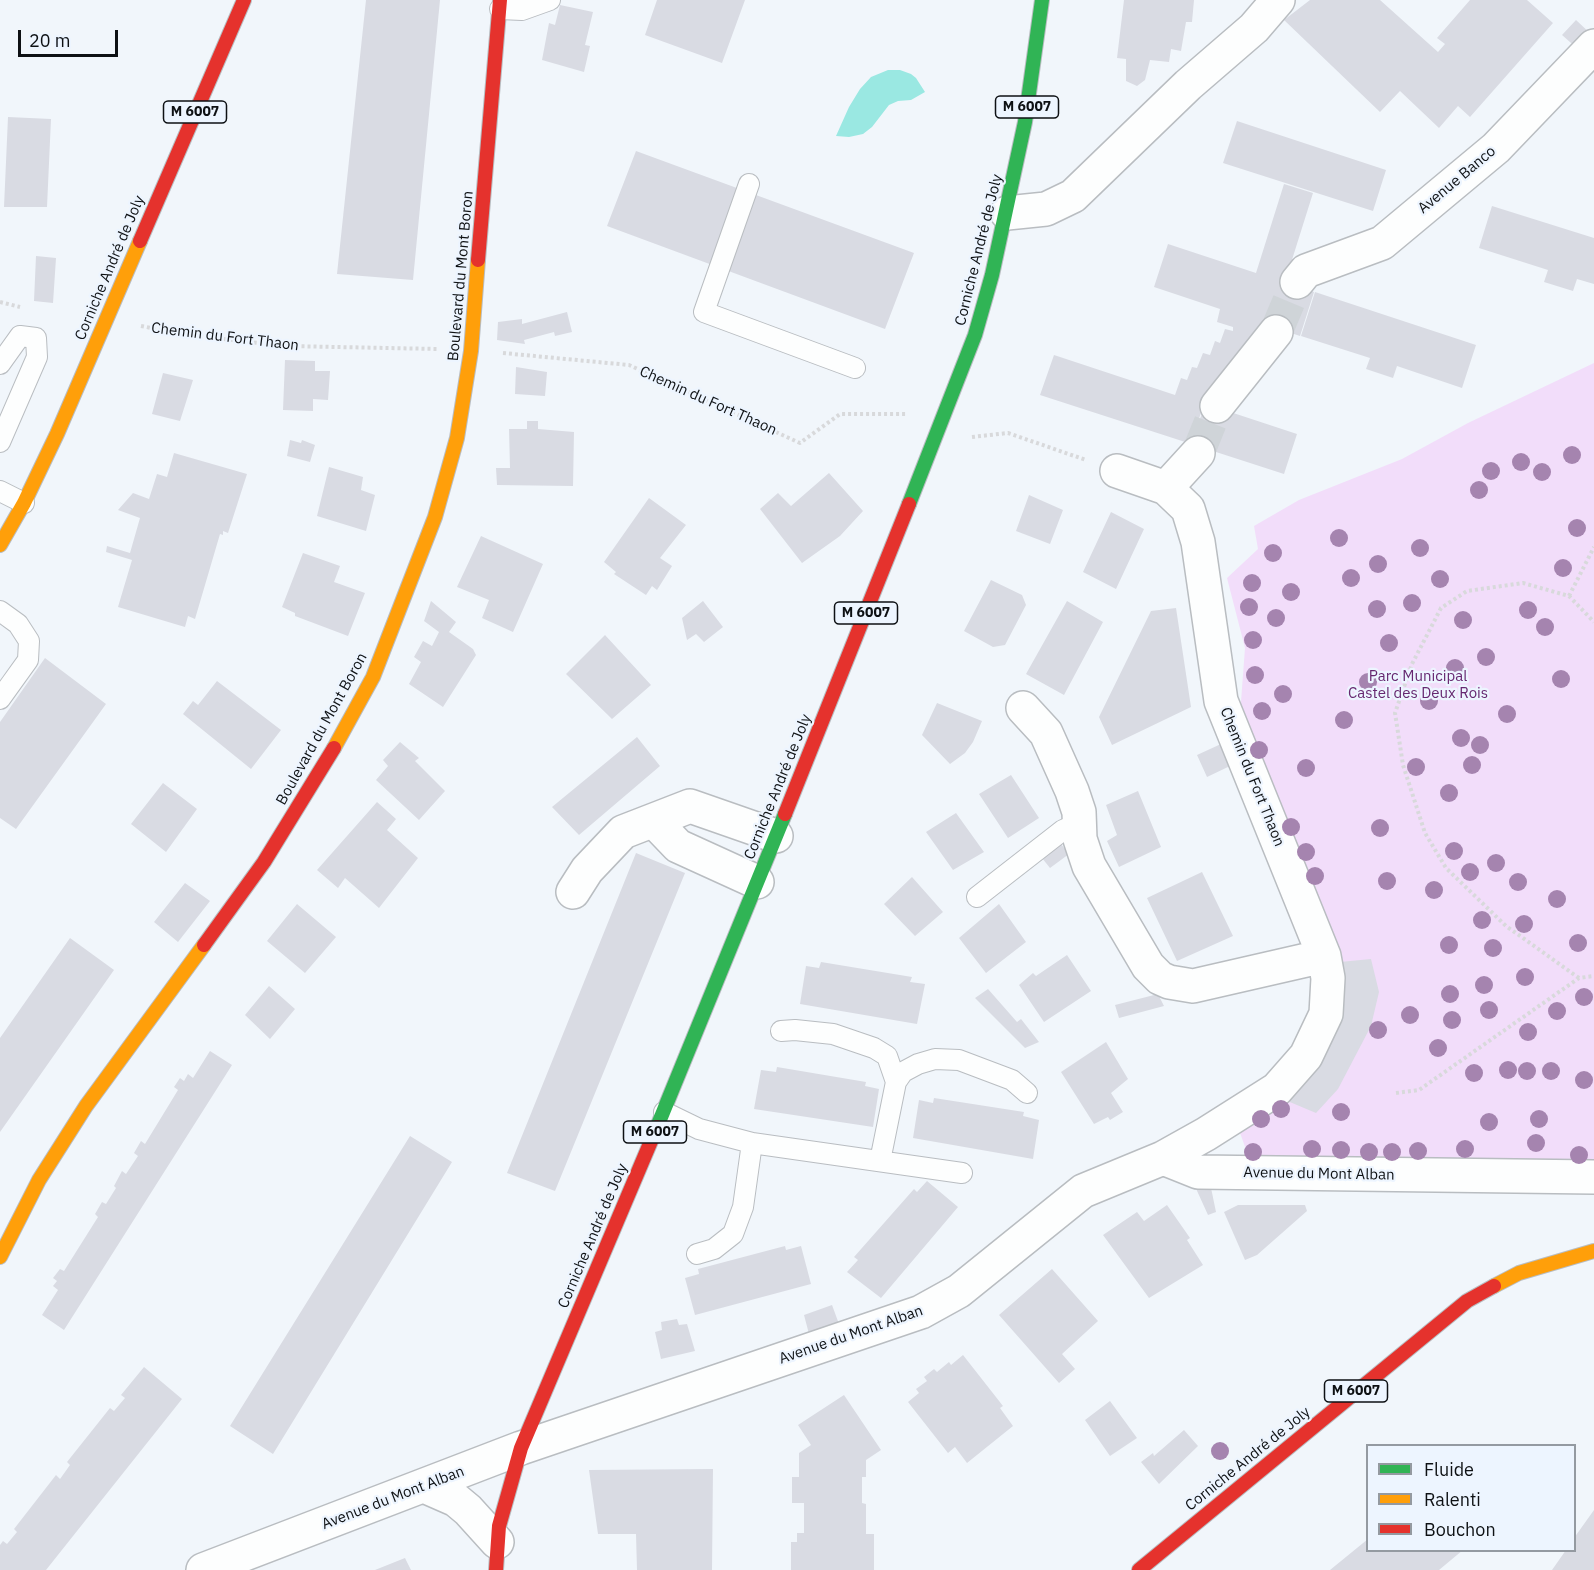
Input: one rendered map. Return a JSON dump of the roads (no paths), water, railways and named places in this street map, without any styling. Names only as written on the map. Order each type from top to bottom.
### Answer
[{"type":"main road","name":"Corniche André de Joly","points":[[0,545],[24,503],[57,434],[244,0]]},
{"type":"main road","name":"Corniche André de Joly","points":[[497,1556],[505,1502],[521,1448],[664,1112],[880,580],[975,335],[992,275],[1025,122],[1042,0]]},
{"type":"main road","name":"Boulevard du Mont Boron","points":[[0,1257],[39,1180],[86,1106],[264,862],[325,763],[373,677],[403,603],[435,517],[459,427],[473,340],[500,4]]},
{"type":"main road","name":"Corniche André de Joly","points":[[1139,1570],[1467,1301],[1519,1273],[1594,1251]]},
{"type":"street","points":[[1006,213],[1046,209],[1073,196],[1188,85],[1254,28],[1278,0]]},
{"type":"street","name":"Avenue Banco","points":[[1297,282],[1306,271],[1382,243],[1496,148],[1594,46]]},
{"type":"street","points":[[1217,406],[1276,332]]},
{"type":"street","points":[[1166,488],[1198,453]]},
{"type":"street","name":"Chemin du Fort Thaon","points":[[1117,471],[1166,488],[1188,509],[1198,542],[1221,701],[1324,956],[1328,978],[1326,1014],[1306,1056],[1277,1089],[1163,1158]]},
{"type":"street","points":[[1023,708],[1046,733],[1072,790],[1079,812],[1080,839],[1089,866],[1148,966],[1160,978],[1193,986],[1324,956]]},
{"type":"street","points":[[573,892],[587,870],[623,832],[690,806],[776,836]]},
{"type":"street","points":[[654,821],[678,846],[757,882]]},
{"type":"street","name":"Avenue du Mont Alban","points":[[203,1570],[521,1448],[921,1312],[959,1290],[1083,1191],[1163,1158],[1198,1172],[1594,1177]]},
{"type":"street","points":[[424,1486],[456,1500],[468,1510],[497,1556]]},
{"type":"lane","points":[[500,4],[522,10],[550,0]]},
{"type":"lane","points":[[749,184],[704,312],[855,368]]},
{"type":"lane","points":[[0,364],[20,336],[36,338],[37,357],[0,442]]},
{"type":"lane","points":[[0,491],[24,503]]},
{"type":"lane","points":[[0,611],[18,624],[29,641],[28,660],[0,699]]},
{"type":"lane","points":[[976,897],[1063,830],[1079,823]]},
{"type":"lane","points":[[781,1031],[795,1030],[833,1034],[874,1048],[887,1056],[896,1082]]},
{"type":"lane","points":[[880,1161],[896,1082],[903,1072],[918,1064],[935,1059],[959,1060],[1012,1080],[1027,1093]]},
{"type":"lane","points":[[664,1112],[699,1129],[752,1143],[962,1173]]},
{"type":"lane","points":[[697,1254],[714,1249],[732,1234],[743,1207],[752,1143]]},
{"type":"tunnel","points":[[1276,332],[1297,282]]},
{"type":"tunnel","points":[[1198,453],[1217,406]]},
{"type":"park label","name":"Parc Municipal Castel des Deux Rois","points":[[1418,686]]}]
